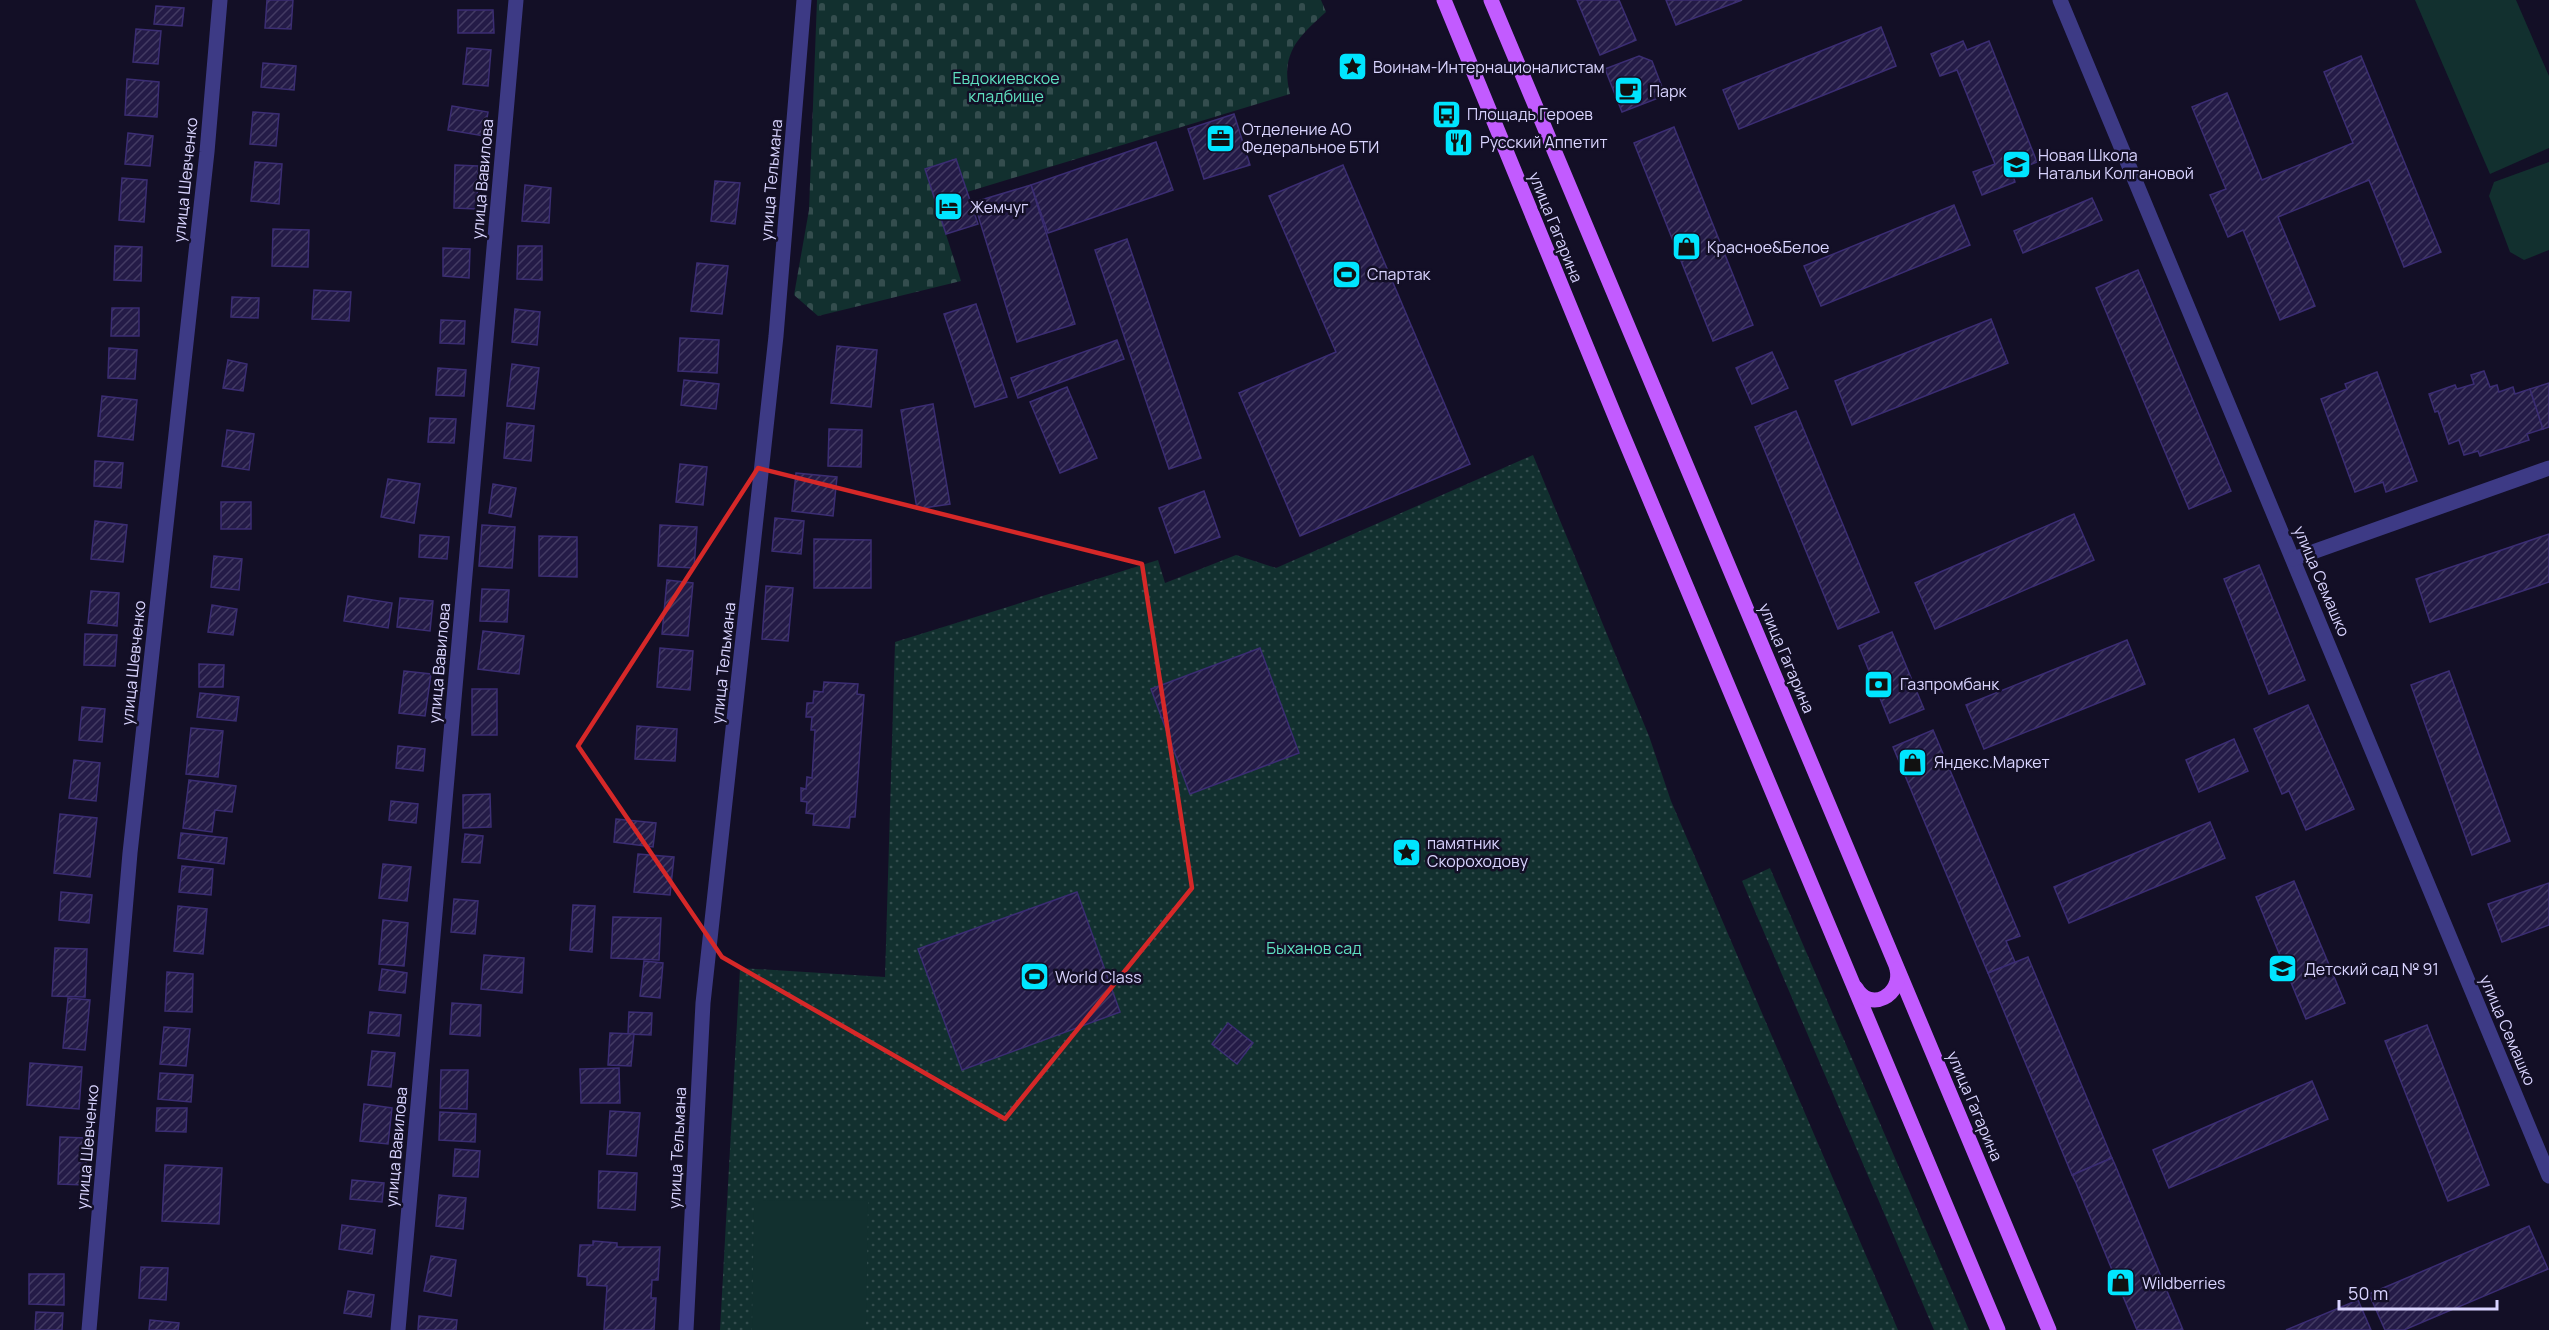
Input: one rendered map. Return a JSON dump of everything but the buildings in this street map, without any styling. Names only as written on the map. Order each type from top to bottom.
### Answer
[{"type":"main road","name":"улица Гагарина","points":[[1444,0],[1619,426],[1998,1330]]},
{"type":"main road","name":"улица Гагарина","points":[[1491,0],[2049,1330]]},
{"type":"main road","points":[[1853,983],[1857,992],[1865,998],[1875,1001],[1884,999],[1897,985],[1897,965]]},
{"type":"street","name":"улица Шевченко","points":[[89,1330],[130,852],[206,164],[220,0]]},
{"type":"street","name":"улица Вавилова","points":[[398,1330],[516,0]]},
{"type":"street","name":"улица Тельмана","points":[[686,1330],[703,1004],[777,336],[804,0]]},
{"type":"street","name":"улица Семашко","points":[[2060,0],[2549,1176]]},
{"type":"street","points":[[2293,559],[2549,468]]},
{"type":"highlighted area","points":[[758,468],[1142,564],[1192,888],[1005,1119],[722,957],[578,746]]},
{"type":"green space","name":"Евдокиевское кладбище","points":[[817,0],[1321,0],[1326,12],[1307,30],[1294,47],[1287,68],[1290,94],[967,192],[956,159],[925,169],[961,281],[818,316],[794,295],[809,210]]},
{"type":"green space","points":[[2415,0],[2516,0],[2549,76],[2549,148],[2490,174]]},
{"type":"green space","points":[[2549,162],[2549,250],[2524,260],[2510,252],[2489,196],[2494,182]]},
{"type":"green space","name":"Быханов сад","points":[[1533,455],[1649,736],[1671,801],[1898,1330],[720,1330],[740,968],[885,977],[895,642],[1158,560],[1165,583],[1236,555],[1276,568]]},
{"type":"green space","points":[[1770,868],[1969,1330],[1934,1330],[1742,881]]},
{"type":"green space","points":[[754,1200],[868,1201],[866,1330],[752,1330]]},
{"type":"place","name":"Воинам-Интернационалистам","points":[[1352,67]]},
{"type":"place","name":"Парк","points":[[1628,91]]},
{"type":"place","name":"Площадь Героев","points":[[1446,114]]},
{"type":"place","name":"Отделение АО Федеральное БТИ","points":[[1221,138]]},
{"type":"place","name":"Русский Аппетит","points":[[1459,142]]},
{"type":"place","name":"Новая Школа Натальи Колгановой","points":[[2017,164]]},
{"type":"place","name":"Жемчуг","points":[[949,207]]},
{"type":"place","name":"Красное&Белое","points":[[1686,247]]},
{"type":"place","name":"Спартак","points":[[1346,274]]},
{"type":"place","name":"Газпромбанк","points":[[1879,684]]},
{"type":"place","name":"Яндекс.Маркет","points":[[1913,762]]},
{"type":"place","name":"памятник Скороходову","points":[[1406,852]]},
{"type":"place","name":"Детский сад № 91","points":[[2283,969]]},
{"type":"place","name":"World Class","points":[[1034,977]]},
{"type":"place","name":"Wildberries","points":[[2121,1283]]}]
